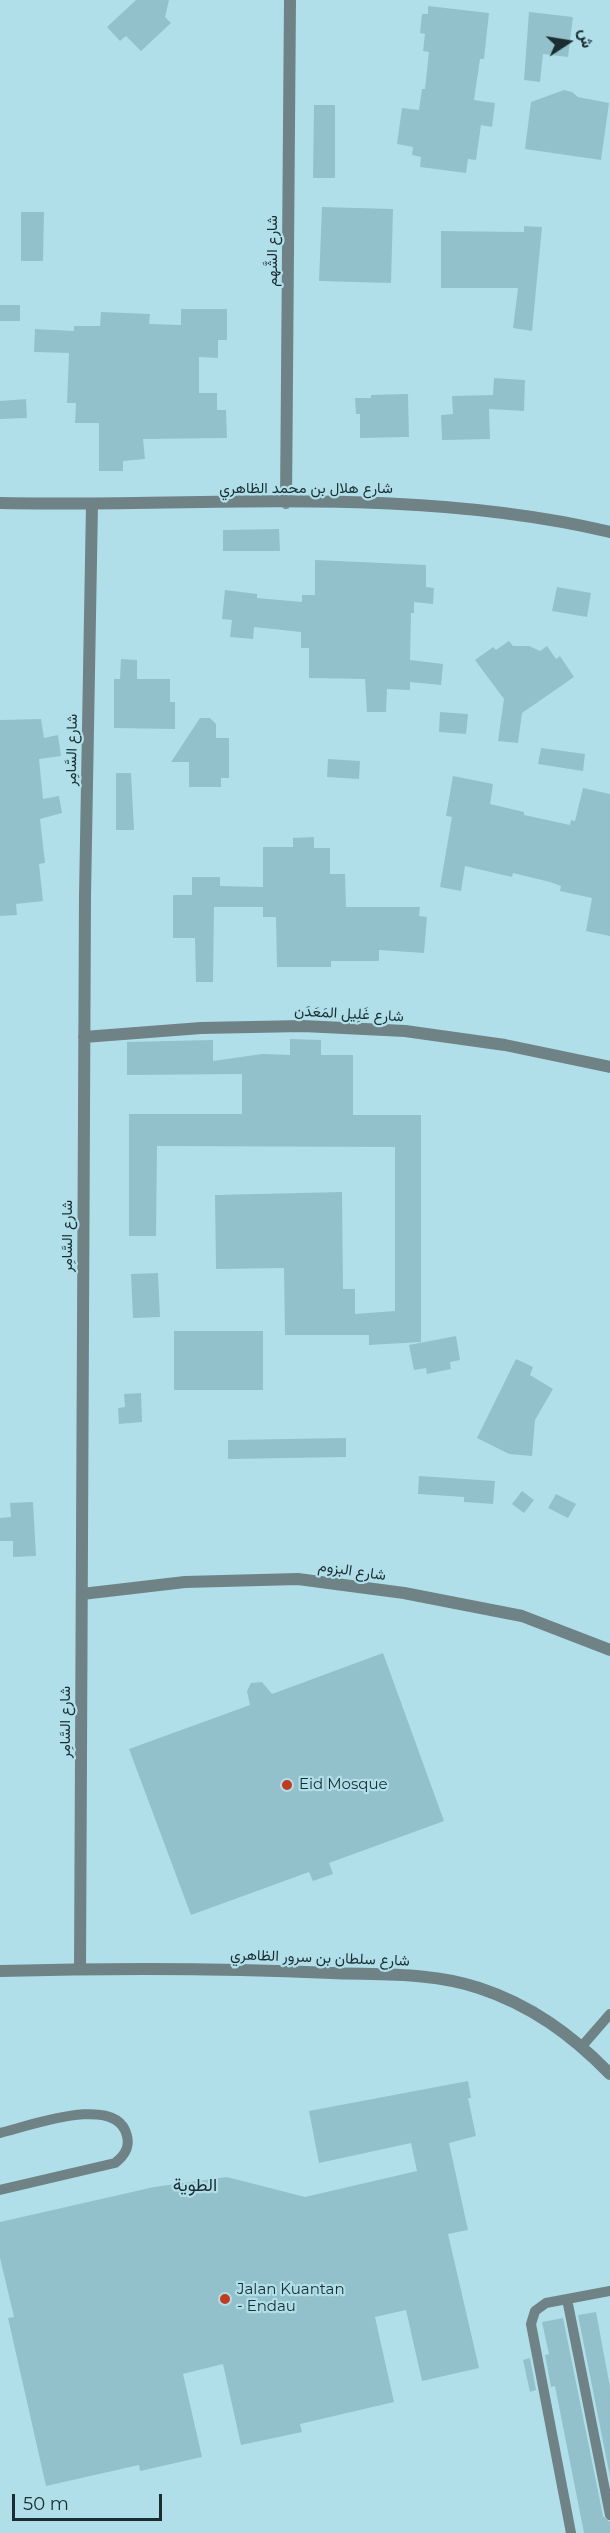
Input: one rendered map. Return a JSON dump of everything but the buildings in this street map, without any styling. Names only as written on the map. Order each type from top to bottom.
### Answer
[{"type":"street","name":"شارع الشَّهم","points":[[286,502],[290,0]]},
{"type":"street","name":"شارع هلال بن محمد الظاهري","points":[[0,503],[406,504],[530,516],[610,532]]},
{"type":"street","name":"شارع السَّامِر","points":[[80,1968],[84,1037],[92,504]]},
{"type":"street","name":"شارع غَلِيل المَعَدَن","points":[[84,1037],[201,1028],[291,1026],[405,1031],[506,1045],[610,1067]]},
{"type":"street","name":"شارع البزوم","points":[[82,1594],[185,1582],[298,1579],[404,1593],[522,1616],[610,1650]]},
{"type":"street","name":"شارع سلطان بن سرور الظاهري","points":[[0,1971],[80,1968],[264,1970],[442,1977],[480,1988],[516,2003],[550,2022],[583,2045],[610,2074]]},
{"type":"lane","points":[[583,2045],[610,2014]]},
{"type":"lane","points":[[0,2133],[76,2115],[95,2113],[121,2124],[128,2140],[127,2150],[115,2163],[0,2190]]},
{"type":"lane","points":[[571,2533],[531,2324],[535,2311],[540,2307],[610,2291]]},
{"type":"lane","points":[[567,2299],[610,2515]]},
{"type":"place","name":"Eid Mosque","points":[[287,1785]]},
{"type":"place","name":"Jalan Kuantan - Endau","points":[[225,2299]]},
{"type":"district","name":"الطوية","points":[[195,2186]]}]
